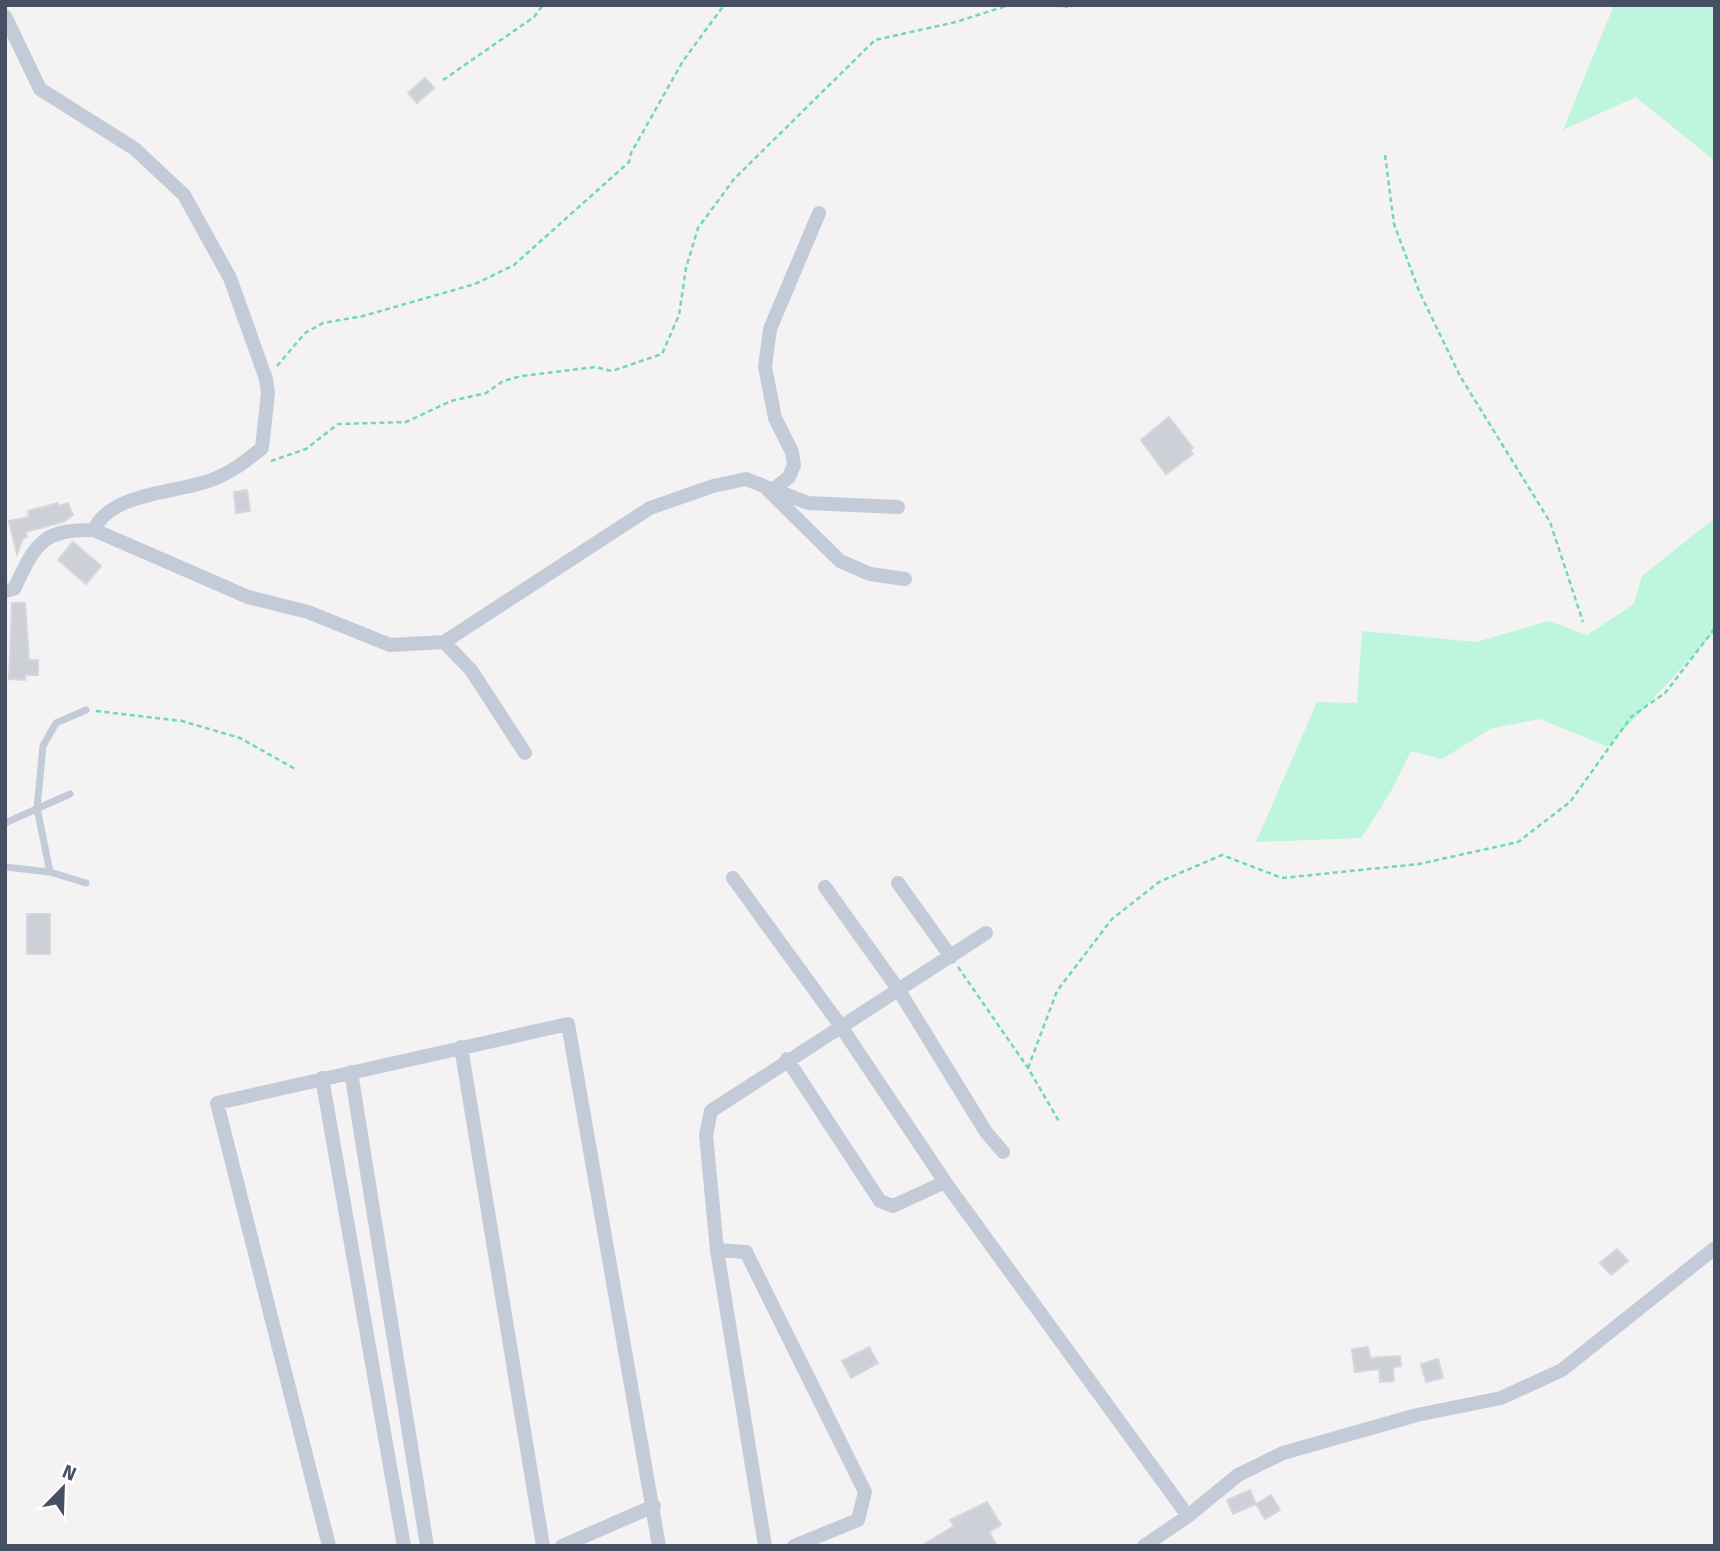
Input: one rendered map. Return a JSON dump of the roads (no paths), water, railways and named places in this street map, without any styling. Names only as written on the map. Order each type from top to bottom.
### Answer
[{"type":"street","points":[[5,16],[40,89],[135,149],[184,195],[230,278],[266,379],[268,393],[262,448],[240,466],[210,481],[155,492],[130,503],[98,521],[94,530]]},
{"type":"street","points":[[769,488],[789,477],[794,466],[792,452],[775,418],[765,367],[770,329],[819,213]]},
{"type":"street","points":[[5,591],[14,589],[40,541],[69,530],[94,530],[248,597],[308,612],[390,645],[444,642],[650,508],[713,486],[746,479],[808,503],[898,507]]},
{"type":"street","points":[[769,488],[840,561],[870,574],[905,579]]},
{"type":"street","points":[[444,642],[471,670],[525,753]]},
{"type":"street","points":[[733,878],[840,1025],[946,1182],[1188,1516]]},
{"type":"street","points":[[898,883],[951,957]]},
{"type":"street","points":[[825,887],[898,989],[986,1132],[1003,1152]]},
{"type":"street","points":[[765,1546],[718,1250],[706,1135],[711,1111],[787,1059],[986,933]]},
{"type":"street","points":[[328,1546],[217,1103],[568,1024],[659,1546]]},
{"type":"street","points":[[461,1047],[543,1546]]},
{"type":"street","points":[[787,1059],[880,1201],[893,1206],[946,1182]]},
{"type":"street","points":[[351,1072],[427,1546]]},
{"type":"street","points":[[322,1078],[404,1546]]},
{"type":"street","points":[[1144,1546],[1188,1516],[1238,1475],[1283,1453],[1417,1415],[1501,1398],[1562,1370],[1715,1248]]},
{"type":"street","points":[[718,1250],[746,1252],[865,1492],[858,1520],[794,1546]]},
{"type":"street","points":[[562,1546],[654,1506]]},
{"type":"lane","points":[[50,872],[37,808],[43,746],[57,723],[86,710]]},
{"type":"lane","points":[[5,823],[70,794]]},
{"type":"lane","points":[[5,867],[50,872],[86,883]]}]
